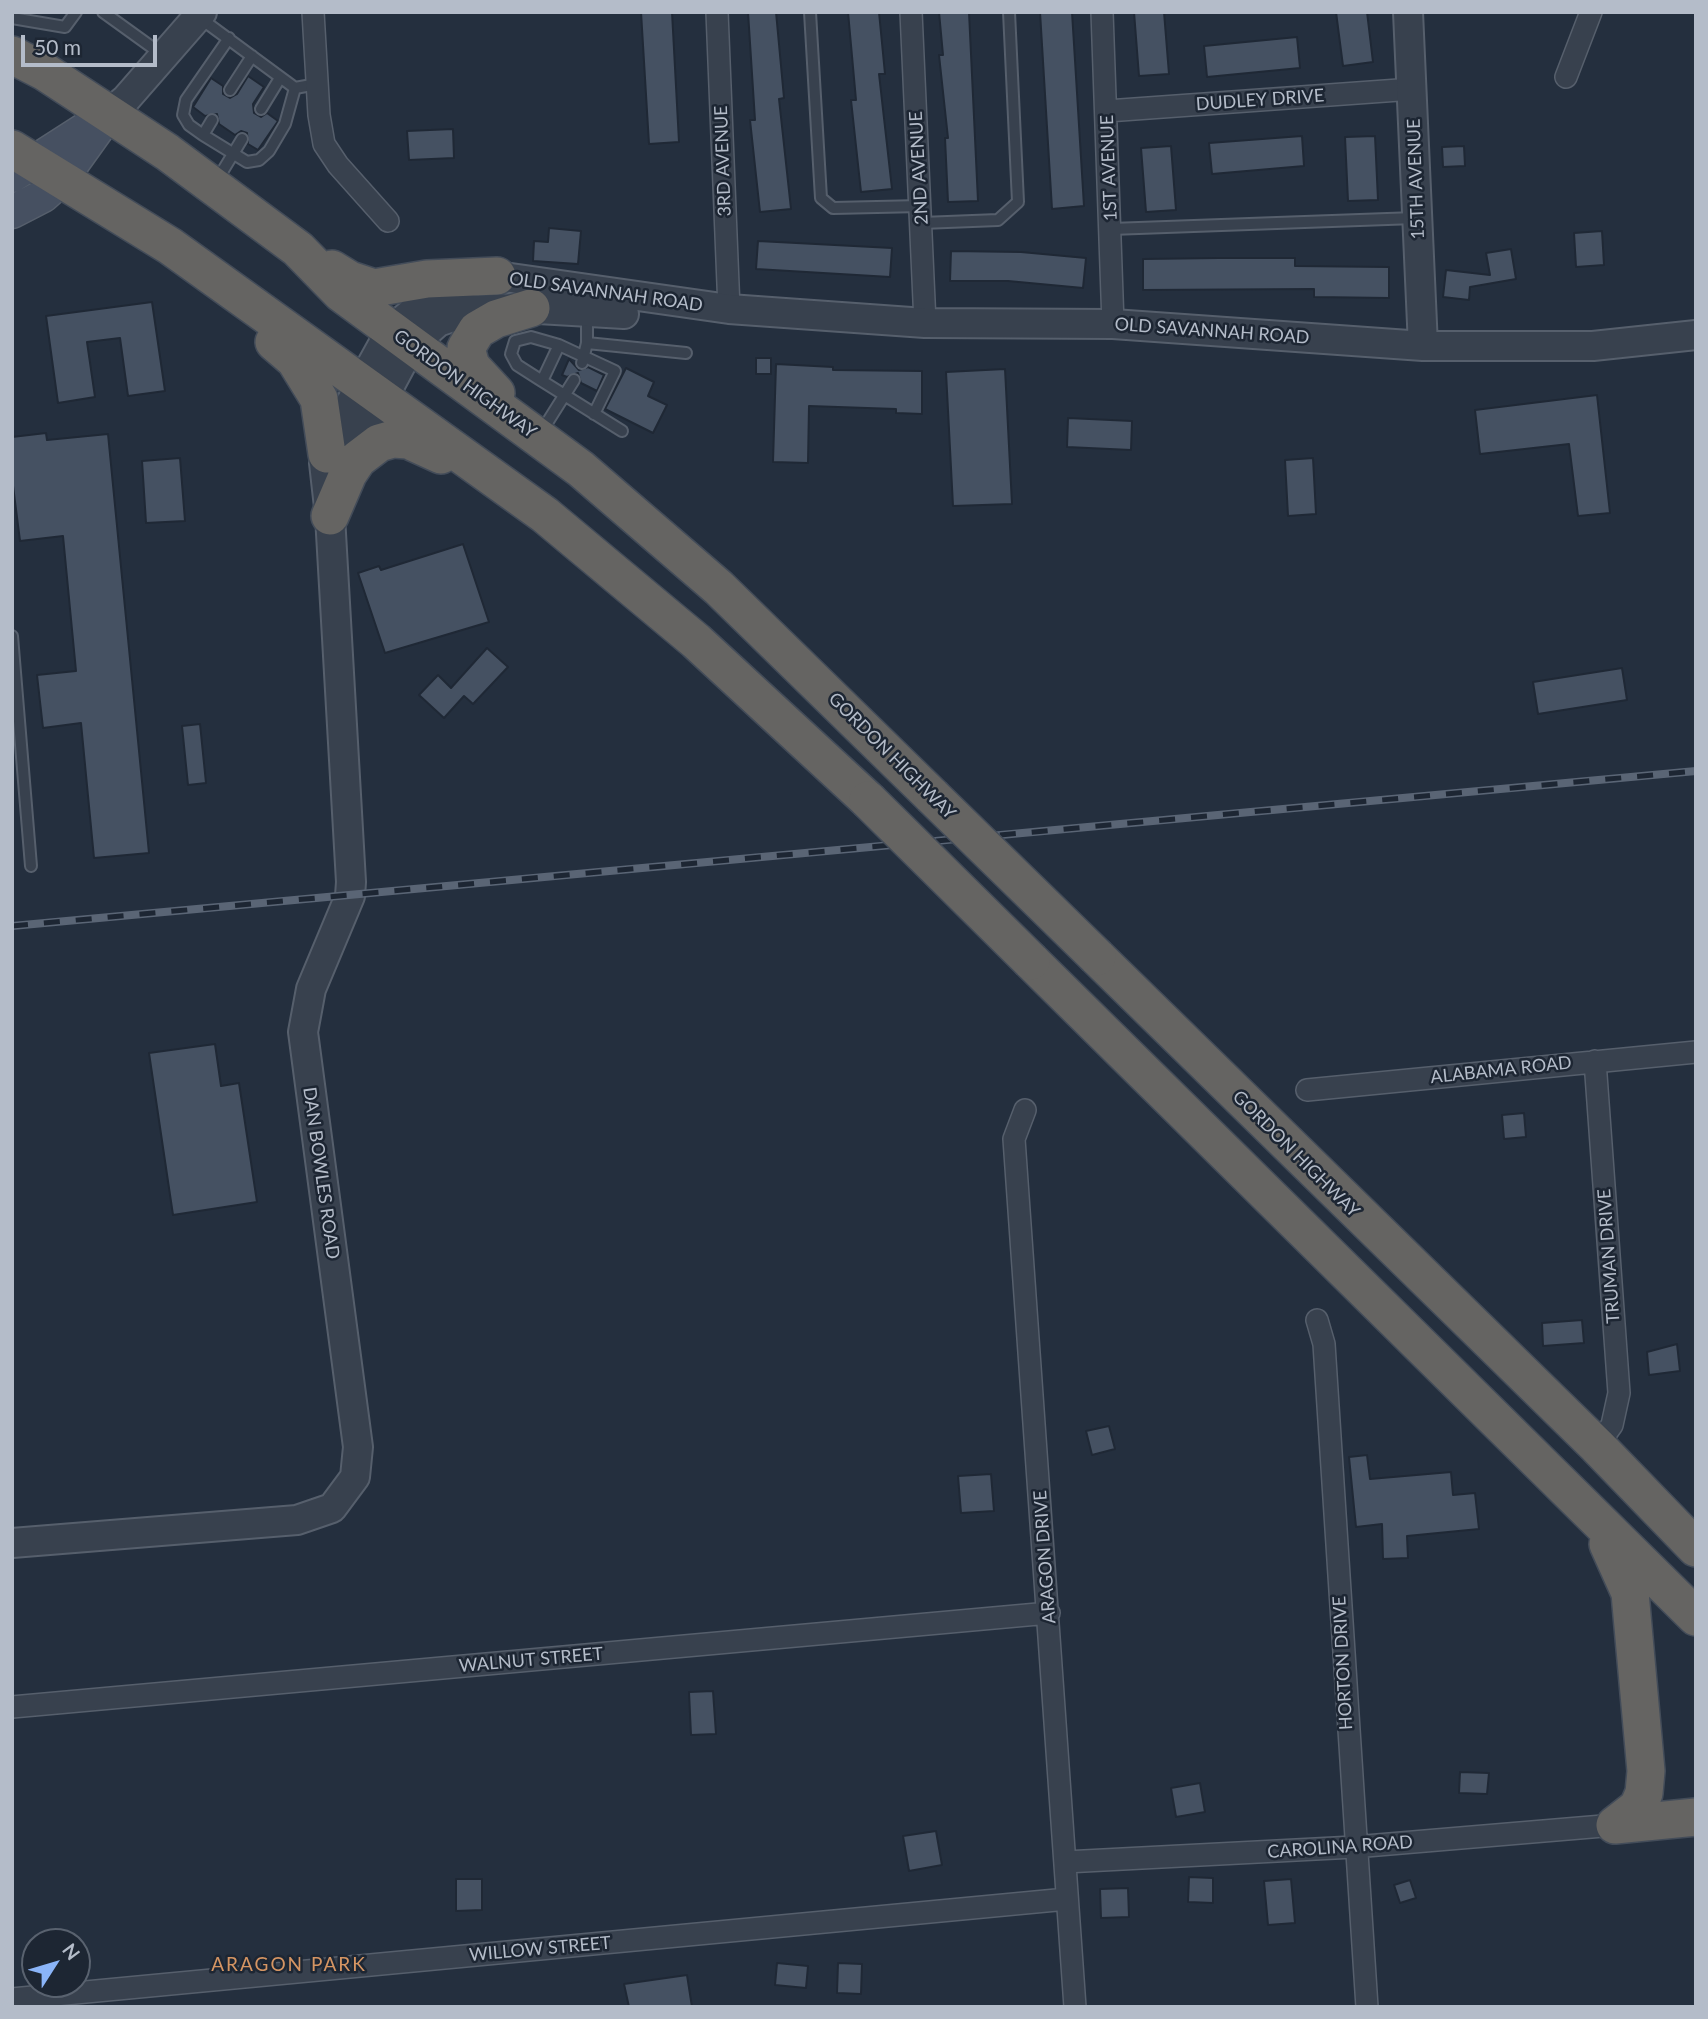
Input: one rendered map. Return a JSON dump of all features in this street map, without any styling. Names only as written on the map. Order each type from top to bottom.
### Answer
[{"type":"highway","name":"GORDON HIGHWAY","points":[[12,55],[109,113],[298,249],[341,293],[538,437],[675,548],[1597,1446],[1696,1548]]},
{"type":"highway","points":[[41,173],[170,246],[373,391],[519,496],[696,641],[868,800],[1696,1617]]},
{"type":"highway","points":[[41,173],[295,360],[318,399],[327,454]]},
{"type":"highway","points":[[298,249],[350,280],[374,288],[426,279],[497,276]]},
{"type":"highway","points":[[531,308],[496,319],[477,330],[466,348],[471,366],[538,437]]},
{"type":"highway","points":[[330,516],[358,459],[379,443],[393,439],[423,446],[519,496]]},
{"type":"highway","points":[[1598,1521],[1630,1593],[1646,1771],[1644,1793],[1638,1807],[1615,1825]]},
{"type":"highway","points":[[1615,1825],[1696,1817]]},
{"type":"main road","points":[[12,212],[43,195],[41,173],[109,113]]},
{"type":"street","points":[[313,12],[320,131],[328,153],[388,221]]},
{"type":"street","name":"3RD AVENUE","points":[[717,12],[729,309]]},
{"type":"street","name":"2ND AVENUE","points":[[911,12],[925,323]]},
{"type":"street","name":"1ST AVENUE","points":[[1102,12],[1113,324]]},
{"type":"street","name":"15TH AVENUE","points":[[1408,12],[1423,346]]},
{"type":"street","points":[[1566,77],[1591,12]]},
{"type":"street","points":[[109,113],[125,99],[200,14]]},
{"type":"street","name":"DUDLEY DRIVE","points":[[1107,111],[1413,89]]},
{"type":"street","name":"OLD SAVANNAH ROAD","points":[[373,391],[401,338],[440,293],[458,285],[497,276],[729,309],[925,323],[1113,324],[1423,346],[1593,345],[1696,335]]},
{"type":"street","name":"OLD SAVANNAH ROAD","points":[[401,338],[424,332],[451,316],[472,310],[587,310],[692,319],[729,309]]},
{"type":"street","name":"DAN BOWLES ROAD","points":[[12,1543],[297,1520],[332,1508],[355,1477],[358,1447],[303,1032],[311,989],[350,895],[351,882],[330,516],[325,489],[327,454],[334,433],[373,391]]},
{"type":"street","name":"DAN BOWLES ROAD","points":[[330,516],[373,391]]},
{"type":"street","name":"ALABAMA ROAD","points":[[1307,1090],[1696,1052]]},
{"type":"street","name":"TRUMAN DRIVE","points":[[1595,1061],[1619,1393],[1612,1425],[1597,1446]]},
{"type":"street","name":"ARAGON DRIVE","points":[[1025,1110],[1014,1139],[1075,2007]]},
{"type":"street","name":"HORTON DRIVE","points":[[1317,1320],[1324,1344],[1354,1847],[1367,2007]]},
{"type":"street","name":"WALNUT STREET","points":[[12,1707],[1049,1613]]},
{"type":"street","name":"CAROLINA ROAD","points":[[1065,1862],[1354,1847],[1615,1825]]},
{"type":"street","name":"WILLOW STREET","points":[[12,1999],[1067,1899]]},
{"type":"lane","points":[[12,18],[65,27],[76,12]]},
{"type":"lane","points":[[103,12],[163,56]]},
{"type":"lane","points":[[810,12],[821,198],[833,208],[998,220],[1018,202],[1009,12]]},
{"type":"lane","points":[[200,14],[295,89]]},
{"type":"lane","points":[[229,38],[186,100],[183,115],[189,125],[247,162],[259,160],[269,151],[285,124],[295,89]]},
{"type":"lane","points":[[230,90],[252,56]]},
{"type":"lane","points":[[261,109],[281,78]]},
{"type":"lane","points":[[295,89],[317,84]]},
{"type":"lane","points":[[202,135],[212,120]]},
{"type":"lane","points":[[213,186],[242,139]]},
{"type":"lane","points":[[1111,229],[1418,218]]},
{"type":"lane","points":[[583,359],[587,344],[587,310]]},
{"type":"lane","points":[[594,414],[615,371],[583,359],[559,345],[531,337],[515,341],[511,354],[517,365],[542,382],[594,414],[622,431]]},
{"type":"lane","points":[[587,344],[686,353]]},
{"type":"lane","points":[[542,382],[559,345]]},
{"type":"lane","points":[[538,437],[574,380]]},
{"type":"lane","points":[[12,636],[31,866]]},
{"type":"building","points":[[641,12],[672,12],[679,142],[649,144]]},
{"type":"building","points":[[748,12],[776,12],[784,98],[779,99],[791,209],[760,212],[750,120],[755,120]]},
{"type":"building","points":[[848,12],[879,12],[885,74],[879,74],[892,189],[861,192],[851,100],[856,100]]},
{"type":"building","points":[[939,12],[969,12],[978,201],[948,202],[945,138],[948,138],[939,55],[943,55]]},
{"type":"building","points":[[1040,12],[1072,12],[1084,206],[1052,209]]},
{"type":"building","points":[[1134,12],[1164,12],[1169,74],[1139,76]]},
{"type":"building","points":[[1336,12],[1367,12],[1373,62],[1343,66]]},
{"type":"building","points":[[1297,37],[1300,68],[1207,77],[1204,46]]},
{"type":"building","points":[[248,76],[264,87],[253,104],[254,113],[261,117],[267,113],[278,121],[258,150],[248,144],[247,133],[241,131],[235,135],[219,124],[217,114],[205,116],[193,107],[211,78],[223,86],[223,94],[230,98],[237,94]]},
{"type":"building","points":[[453,129],[454,158],[409,160],[407,131]]},
{"type":"building","points":[[1302,136],[1304,166],[1212,174],[1209,143]]},
{"type":"building","points":[[1375,136],[1378,200],[1348,201],[1345,137]]},
{"type":"building","points":[[1171,146],[1176,210],[1146,212],[1141,148]]},
{"type":"building","points":[[1464,146],[1465,166],[1443,167],[1442,147]]},
{"type":"building","points":[[549,228],[581,231],[578,264],[533,261],[534,241],[548,242]]},
{"type":"building","points":[[1602,231],[1604,265],[1576,267],[1574,233]]},
{"type":"building","points":[[758,241],[892,248],[890,277],[756,269]]},
{"type":"building","points":[[1511,249],[1516,279],[1470,287],[1469,300],[1443,297],[1446,270],[1490,275],[1486,253]]},
{"type":"building","points":[[951,251],[1021,252],[1086,258],[1083,288],[1008,281],[950,281]]},
{"type":"building","points":[[1295,258],[1295,266],[1389,267],[1389,298],[1314,297],[1314,289],[1143,290],[1143,259]]},
{"type":"building","points":[[152,302],[165,391],[128,396],[120,338],[87,342],[95,397],[58,403],[46,316]]},
{"type":"building","points":[[756,358],[771,358],[771,374],[756,374]]},
{"type":"building","points":[[569,359],[579,370],[588,367],[604,375],[597,391],[581,383],[578,373],[567,377],[562,375]]},
{"type":"building","points":[[776,364],[833,367],[833,370],[922,371],[922,414],[896,413],[896,409],[809,406],[808,463],[773,462]]},
{"type":"building","points":[[626,368],[654,382],[648,396],[667,405],[653,433],[605,409]]},
{"type":"building","points":[[1005,369],[1012,504],[953,506],[946,372]]},
{"type":"building","points":[[1597,395],[1610,513],[1578,516],[1569,444],[1480,454],[1475,410]]},
{"type":"building","points":[[1068,418],[1132,421],[1131,450],[1067,447]]},
{"type":"building","points":[[46,433],[47,440],[108,434],[149,853],[94,858],[81,723],[43,728],[37,675],[76,671],[63,536],[20,541],[12,478],[12,437]]},
{"type":"building","points":[[180,458],[185,521],[146,523],[142,461]]},
{"type":"building","points":[[1313,458],[1316,514],[1288,516],[1285,460]]},
{"type":"building","points":[[463,544],[489,622],[385,653],[358,573],[379,566],[381,570]]},
{"type":"building","points":[[487,648],[508,667],[473,704],[464,696],[444,718],[419,695],[438,675],[451,688]]},
{"type":"building","points":[[1622,668],[1627,700],[1538,714],[1533,682]]},
{"type":"building","points":[[200,724],[206,783],[188,785],[182,726]]},
{"type":"building","points":[[215,1044],[221,1086],[239,1083],[257,1202],[173,1215],[149,1053]]},
{"type":"building","points":[[1524,1113],[1526,1137],[1504,1139],[1502,1115]]},
{"type":"building","points":[[1582,1320],[1584,1343],[1543,1346],[1542,1323]]},
{"type":"building","points":[[1677,1344],[1680,1371],[1649,1375],[1647,1352]]},
{"type":"building","points":[[1109,1426],[1115,1449],[1092,1455],[1086,1431]]},
{"type":"building","points":[[1367,1455],[1370,1479],[1451,1472],[1453,1495],[1475,1493],[1479,1529],[1407,1536],[1408,1558],[1383,1559],[1382,1524],[1356,1527],[1349,1457]]},
{"type":"building","points":[[991,1474],[994,1511],[961,1513],[958,1476]]},
{"type":"building","points":[[713,1691],[716,1734],[691,1735],[689,1692]]},
{"type":"building","points":[[1460,1772],[1489,1773],[1487,1794],[1459,1793]]},
{"type":"building","points":[[1200,1783],[1205,1812],[1176,1817],[1171,1788]]},
{"type":"building","points":[[936,1831],[942,1865],[909,1871],[903,1836]]},
{"type":"building","points":[[1189,1877],[1213,1878],[1213,1903],[1188,1902]]},
{"type":"building","points":[[456,1879],[482,1879],[482,1910],[456,1911]]},
{"type":"building","points":[[1291,1879],[1295,1923],[1268,1925],[1264,1881]]},
{"type":"building","points":[[1410,1880],[1416,1898],[1400,1903],[1394,1885]]},
{"type":"building","points":[[1128,1888],[1129,1917],[1101,1918],[1100,1889]]},
{"type":"building","points":[[777,1963],[808,1966],[806,1988],[775,1985]]},
{"type":"building","points":[[838,1963],[862,1964],[861,1994],[837,1993]]},
{"type":"building","points":[[687,1975],[692,2007],[629,2007],[624,1984]]},
{"type":"railway","points":[[12,926],[1696,771]]},
{"type":"district","name":"ARAGON PARK","points":[[289,1965]]}]
